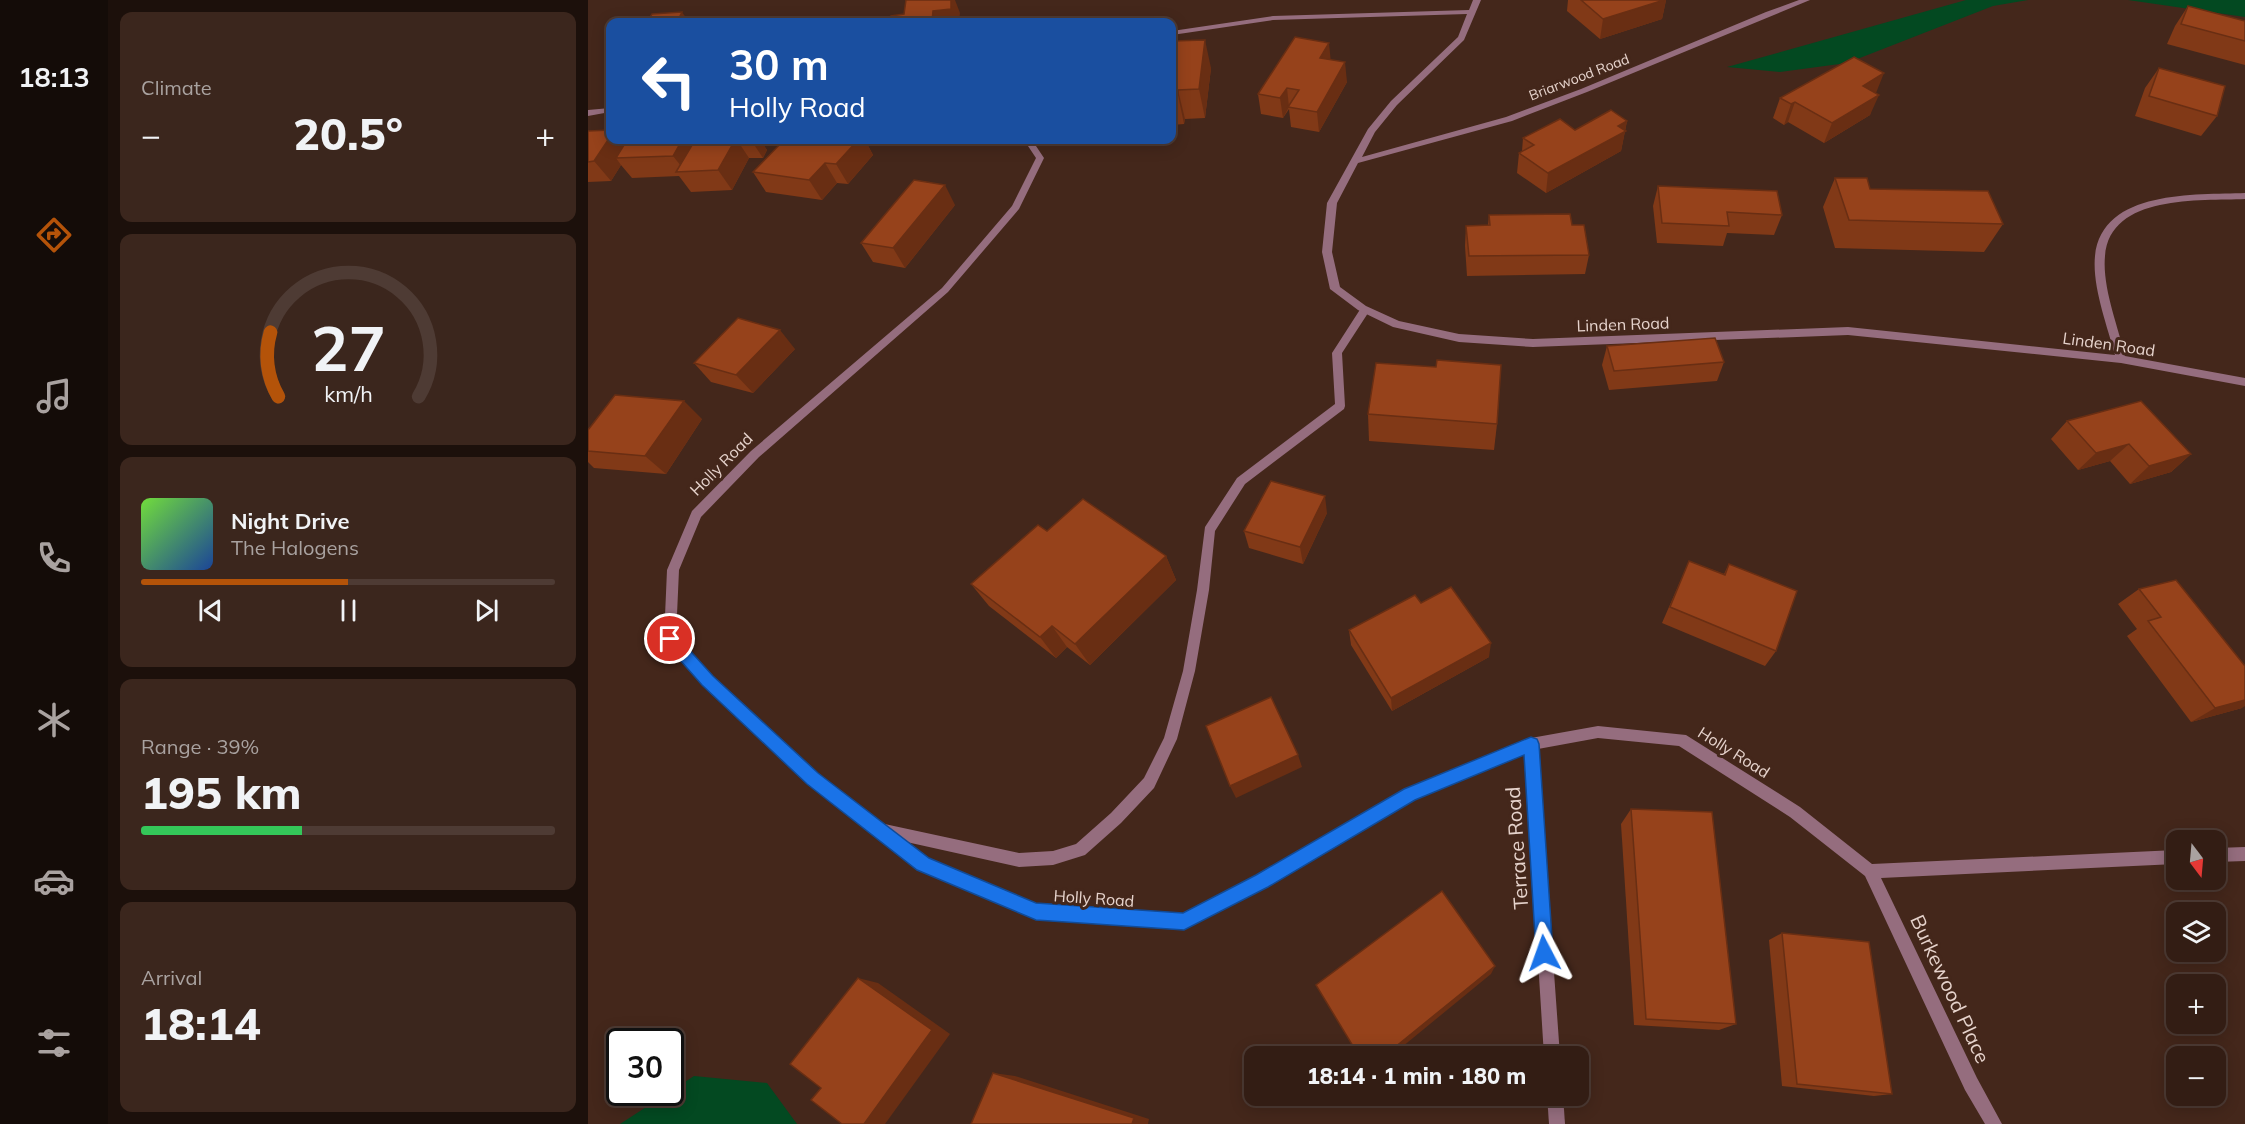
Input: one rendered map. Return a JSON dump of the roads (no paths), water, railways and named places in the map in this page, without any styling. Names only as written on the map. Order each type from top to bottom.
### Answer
[{"type":"street","name":"Linden Road","points":[[1477,0],[1461,38],[1394,103],[1371,130],[1332,203],[1327,252],[1335,289],[1365,310],[1397,324],[1459,338],[1533,343],[1848,330],[2121,359],[2245,382]]},
{"type":"street","name":"Briarwood Road","points":[[1355,161],[1509,119],[1641,67],[1750,20],[1806,0]]},
{"type":"street","points":[[1176,32],[1273,18],[1471,12]]},
{"type":"street","points":[[588,112],[606,110]]},
{"type":"street","name":"Holly Road","points":[[1031,144],[1040,158],[1016,207],[945,290],[755,453],[696,514],[673,570],[670,639],[708,680],[812,778],[923,864],[1036,912],[1184,922],[1262,881],[1410,794],[1531,744],[1598,732],[1681,740],[1795,812],[1870,871]]},
{"type":"street","points":[[2121,359],[2099,255],[2104,237],[2120,217],[2159,202],[2245,196]]},
{"type":"street","points":[[879,829],[1019,860],[1053,858],[1080,850],[1116,818],[1149,783],[1170,739],[1189,671],[1203,590],[1209,530],[1241,481],[1340,406],[1337,353],[1365,310]]},
{"type":"street","name":"Terrace Road","points":[[1531,744],[1551,1046]]},
{"type":"street","points":[[2226,855],[2245,854]]},
{"type":"street","points":[[1870,871],[2166,857]]},
{"type":"street","name":"Burkewood Place","points":[[1870,871],[1971,1084],[1994,1124]]},
{"type":"street","points":[[1556,1106],[1557,1124]]}]
